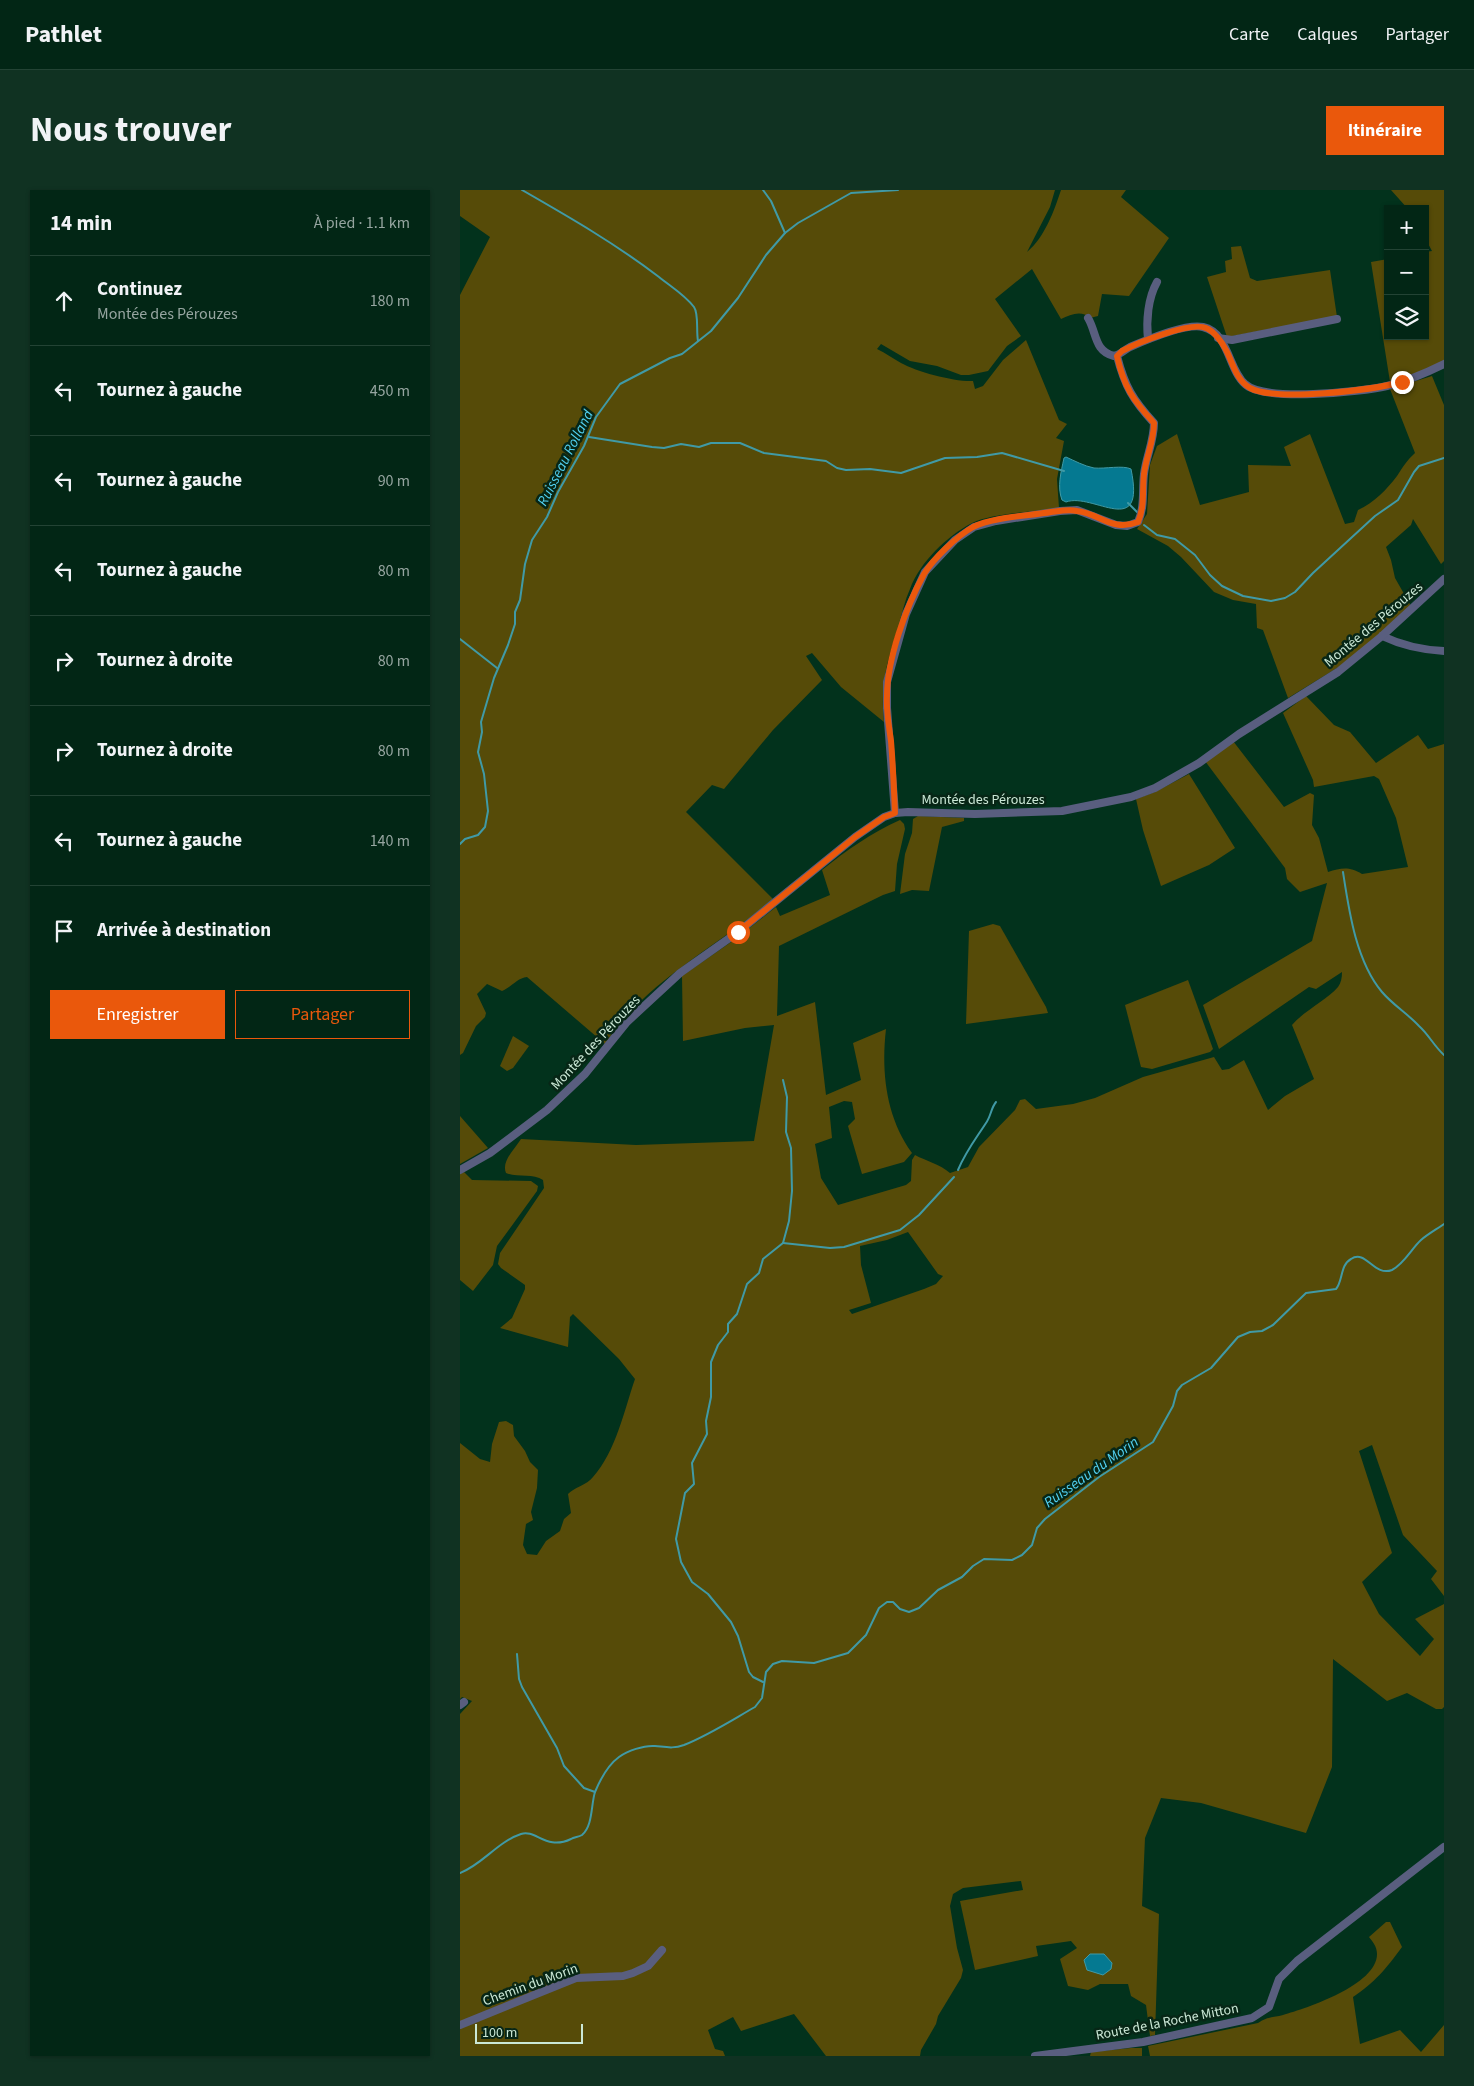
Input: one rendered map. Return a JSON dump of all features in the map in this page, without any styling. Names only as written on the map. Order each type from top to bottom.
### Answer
[{"type":"street","points":[[1148,339],[1151,294],[1157,282]]},
{"type":"street","points":[[1088,318],[1101,350],[1110,355],[1117,356],[1127,348],[1148,339],[1196,326],[1206,328],[1218,338],[1226,349],[1238,375],[1245,384],[1253,389],[1268,393],[1340,392],[1371,389],[1410,379],[1444,364]]},
{"type":"street","points":[[1218,338],[1232,340],[1337,319]]},
{"type":"street","points":[[1226,349],[1232,340]]},
{"type":"street","points":[[895,813],[887,708],[887,682],[906,614],[925,572],[955,540],[974,527],[996,521],[1077,510],[1116,525],[1127,526],[1138,522],[1143,511],[1144,476],[1154,436],[1154,423],[1133,399],[1126,385],[1117,356]]},
{"type":"street","name":"Montée des Pérouzes","points":[[460,1170],[490,1153],[546,1110],[585,1074],[627,1022],[680,973],[738,932],[855,837],[884,817],[895,813],[908,812],[975,814],[1062,811],[1131,797],[1174,778],[1199,763],[1239,734],[1338,672],[1382,636],[1444,579]]},
{"type":"street","points":[[1382,636],[1412,646],[1444,651]]},
{"type":"street","name":"Route de la Roche Mitton","points":[[1035,2056],[1143,2042],[1223,2025],[1261,2014],[1269,2007],[1279,1979],[1296,1962],[1444,1847]]},
{"type":"street","name":"Chemin du Morin","points":[[460,2025],[576,1978],[633,1974],[648,1966],[662,1950]]},
{"type":"shaded area","points":[[460,190],[1055,190],[1050,207],[1027,252],[1044,231],[1061,190],[1126,190],[1121,197],[1169,238],[1129,296],[1102,294],[1098,316],[1090,318],[1080,313],[1061,319],[1032,269],[995,299],[1021,336],[1007,346],[988,371],[961,375],[937,366],[910,361],[881,344],[877,349],[916,370],[936,376],[973,381],[975,389],[983,386],[1003,360],[1026,340],[1059,420],[1067,424],[1056,438],[1064,441],[1057,479],[1059,508],[1002,515],[972,523],[944,542],[927,560],[920,569],[908,593],[888,661],[883,696],[884,722],[841,687],[812,653],[806,656],[822,680],[773,730],[724,789],[712,785],[686,812],[773,899],[661,983],[621,1022],[605,1044],[527,977],[520,979],[502,991],[487,984],[477,994],[486,1013],[485,1017],[476,1026],[463,1053],[460,1055],[460,295],[490,237],[460,216]]},
{"type":"shaded area","points":[[1391,190],[1444,190],[1444,361],[1419,373],[1390,382],[1371,262],[1384,260],[1384,340],[1429,340],[1429,251],[1432,251],[1429,245],[1429,205],[1404,205]]},
{"type":"shaded area","points":[[1241,246],[1250,278],[1257,281],[1330,270],[1337,317],[1227,337],[1207,277],[1226,272],[1225,261],[1232,259],[1231,247]]},
{"type":"shaded area","points":[[1432,376],[1444,405],[1444,561],[1441,564],[1413,519],[1411,525],[1386,547],[1395,578],[1411,606],[1365,647],[1337,668],[1288,698],[1263,630],[1257,628],[1256,604],[1233,600],[1214,592],[1168,546],[1137,529],[1147,514],[1150,465],[1157,446],[1177,434],[1200,505],[1249,492],[1248,465],[1291,466],[1284,447],[1310,434],[1345,524],[1354,522],[1358,510],[1375,500],[1384,491],[1415,453],[1390,389]]},
{"type":"shaded area","points":[[1306,696],[1334,725],[1350,732],[1376,763],[1418,735],[1428,749],[1444,744],[1444,1596],[1431,1579],[1437,1571],[1403,1535],[1372,1445],[1359,1451],[1392,1553],[1362,1582],[1379,1614],[1420,1656],[1434,1639],[1415,1619],[1444,1604],[1444,1707],[1436,1709],[1407,1693],[1387,1701],[1333,1659],[1332,1767],[1306,1833],[1201,1803],[1161,1798],[1145,1838],[1142,1906],[1159,1914],[1155,2035],[1150,2036],[1146,2005],[1131,1996],[1128,1984],[1100,1984],[1088,1990],[1068,1986],[1060,1959],[1077,1948],[1071,1941],[1036,1946],[1038,1956],[975,1970],[960,1901],[1023,1890],[1021,1881],[963,1888],[953,1894],[950,1906],[957,1948],[963,1970],[961,1978],[938,2016],[936,2024],[921,2050],[920,2056],[826,2056],[794,2014],[741,2031],[733,2017],[708,2030],[715,2049],[723,2051],[725,2056],[460,2056],[460,1714],[472,1701],[462,1697],[460,1699],[460,1443],[480,1459],[490,1462],[492,1444],[499,1422],[506,1421],[513,1425],[514,1436],[525,1451],[530,1462],[538,1470],[537,1488],[531,1512],[533,1520],[526,1524],[523,1545],[527,1554],[537,1555],[546,1541],[560,1531],[564,1519],[571,1513],[568,1494],[590,1480],[608,1455],[635,1379],[619,1359],[573,1314],[570,1317],[568,1347],[500,1328],[512,1318],[525,1285],[501,1268],[498,1264],[500,1253],[544,1188],[543,1180],[539,1178],[506,1173],[505,1164],[509,1155],[521,1139],[636,1145],[754,1141],[774,1025],[745,1028],[683,1041],[682,976],[734,940],[776,907],[780,916],[830,895],[822,870],[860,842],[900,820],[904,824],[905,829],[897,864],[895,891],[883,895],[779,946],[777,1016],[815,1002],[826,1095],[861,1080],[853,1043],[886,1029],[884,1061],[887,1094],[896,1124],[912,1153],[904,1162],[862,1174],[848,1126],[855,1119],[852,1102],[844,1101],[829,1107],[832,1138],[815,1144],[821,1178],[838,1205],[906,1185],[911,1181],[912,1160],[915,1155],[950,1173],[968,1167],[979,1147],[1015,1110],[1020,1100],[1025,1099],[1036,1109],[1073,1104],[1095,1098],[1143,1077],[1214,1057],[1222,1070],[1229,1069],[1244,1060],[1268,1110],[1285,1096],[1314,1079],[1292,1025],[1338,987],[1342,972],[1316,989],[1309,987],[1219,1049],[1203,1005],[1312,941],[1327,883],[1300,892],[1287,879],[1285,868],[1205,761],[1233,741],[1284,807],[1310,793],[1314,795],[1312,825],[1319,838],[1328,872],[1345,868],[1362,874],[1408,867],[1396,818],[1379,779],[1374,776],[1314,787],[1313,780],[1283,713]],"holes":[[[908,1232],[938,1274],[943,1276],[936,1284],[924,1289],[852,1314],[849,1310],[871,1303],[861,1265],[860,1246],[887,1240]]]},
{"type":"shaded area","points":[[1189,774],[1235,848],[1209,865],[1161,886],[1143,830],[1136,799],[1155,792]]},
{"type":"shaded area","points":[[918,816],[964,818],[964,821],[942,827],[929,891],[912,890],[900,894],[905,854],[912,833],[913,819]]},
{"type":"shaded area","points":[[993,924],[1000,926],[1048,1013],[966,1024],[969,931]]},
{"type":"shaded area","points":[[1188,980],[1213,1049],[1210,1052],[1152,1069],[1141,1067],[1125,1005]]},
{"type":"shaded area","points":[[513,1036],[529,1046],[513,1068],[507,1071],[500,1066]]},
{"type":"shaded area","points":[[460,1116],[488,1148],[460,1164]]},
{"type":"shaded area","points":[[464,1172],[472,1180],[531,1181],[538,1186],[537,1191],[497,1246],[493,1265],[473,1291],[460,1280],[460,1174]]},
{"type":"shaded area","points":[[1386,1922],[1390,1922],[1402,1947],[1380,1975],[1353,1997],[1360,2044],[1400,2030],[1421,2052],[1444,2025],[1444,2056],[1150,2056],[1148,2046],[1258,2023],[1267,2018],[1308,2007],[1339,1994],[1366,1976],[1374,1965],[1377,1951],[1369,1937]]},
{"type":"shaded area","points":[[1142,2048],[1142,2056],[1090,2056],[1091,2052]]},
{"type":"water","points":[[1066,457],[1094,468],[1123,467],[1131,469],[1134,491],[1131,503],[1124,508],[1114,509],[1090,503],[1066,502],[1062,500],[1060,479],[1064,458]]},
{"type":"water","points":[[1090,1954],[1104,1954],[1112,1963],[1111,1969],[1103,1975],[1087,1970],[1084,1960]]},
{"type":"waterway","points":[[522,190],[609,242],[682,295],[696,310],[698,341]]},
{"type":"waterway","points":[[763,190],[771,201],[785,233]]},
{"type":"waterway","name":"Ruisseau Rolland","points":[[460,844],[465,839],[478,835],[485,827],[488,811],[484,774],[478,752],[482,732],[481,722],[494,678],[515,624],[515,612],[520,600],[525,564],[532,540],[547,517],[558,492],[584,446],[596,417],[620,384],[670,358],[682,354],[711,331],[738,298],[766,255],[785,233],[798,223],[851,193],[898,190]]},
{"type":"waterway","points":[[589,437],[664,448],[681,444],[699,447],[711,443],[740,443],[764,453],[826,461],[837,468],[846,470],[870,469],[901,473],[945,458],[977,457],[1002,453],[1064,471]]},
{"type":"waterway","points":[[1144,525],[1157,535],[1175,539],[1195,555],[1210,575],[1222,586],[1243,596],[1271,601],[1285,598],[1295,592],[1375,516],[1398,500],[1419,466],[1444,458]]},
{"type":"waterway","points":[[1128,503],[1137,512]]},
{"type":"waterway","points":[[460,639],[497,668]]},
{"type":"waterway","points":[[1343,872],[1355,935],[1373,980],[1386,997],[1423,1029],[1444,1055]]},
{"type":"waterway","points":[[763,1682],[753,1677],[749,1672],[738,1636],[731,1622],[708,1594],[692,1582],[681,1562],[676,1539],[685,1493],[694,1484],[692,1463],[707,1434],[706,1421],[711,1397],[711,1362],[718,1345],[728,1332],[728,1324],[737,1314],[747,1284],[759,1273],[763,1259],[783,1243],[789,1221],[792,1191],[791,1148],[786,1132],[787,1097],[783,1080]]},
{"type":"waterway","points":[[958,1170],[967,1151],[988,1120],[996,1102]]},
{"type":"waterway","points":[[783,1243],[830,1248],[844,1247],[900,1230],[919,1215],[954,1177]]},
{"type":"waterway","name":"Ruisseau du Morin","points":[[460,1873],[475,1865],[504,1842],[521,1834],[532,1834],[555,1843],[582,1835],[590,1821],[597,1787],[615,1760],[641,1747],[684,1745],[755,1707],[762,1698],[766,1672],[773,1664],[782,1661],[814,1663],[848,1653],[866,1635],[879,1608],[887,1602],[893,1602],[900,1609],[909,1612],[919,1608],[938,1590],[962,1577],[973,1566],[984,1559],[1012,1560],[1022,1555],[1032,1545],[1037,1528],[1045,1519],[1099,1477],[1153,1442],[1173,1406],[1177,1391],[1182,1385],[1211,1368],[1238,1337],[1250,1332],[1262,1331],[1273,1325],[1306,1293],[1336,1289],[1343,1269],[1351,1259],[1361,1257],[1380,1270],[1392,1270],[1400,1264],[1421,1240],[1444,1224]]},
{"type":"waterway","points":[[517,1654],[519,1679],[522,1687],[557,1748],[564,1766],[584,1788],[595,1792]]},
{"type":"route","points":[[738,932],[855,837],[884,817],[895,813],[886,696],[887,682],[906,614],[925,572],[940,555],[955,540],[974,527],[996,521],[1077,510],[1116,525],[1127,526],[1138,522],[1143,511],[1145,466],[1154,436],[1154,423],[1133,399],[1126,385],[1117,356],[1122,351],[1162,334],[1201,326],[1211,331],[1218,338],[1226,349],[1238,375],[1245,384],[1253,389],[1276,394],[1340,392],[1371,389],[1402,382]]}]
